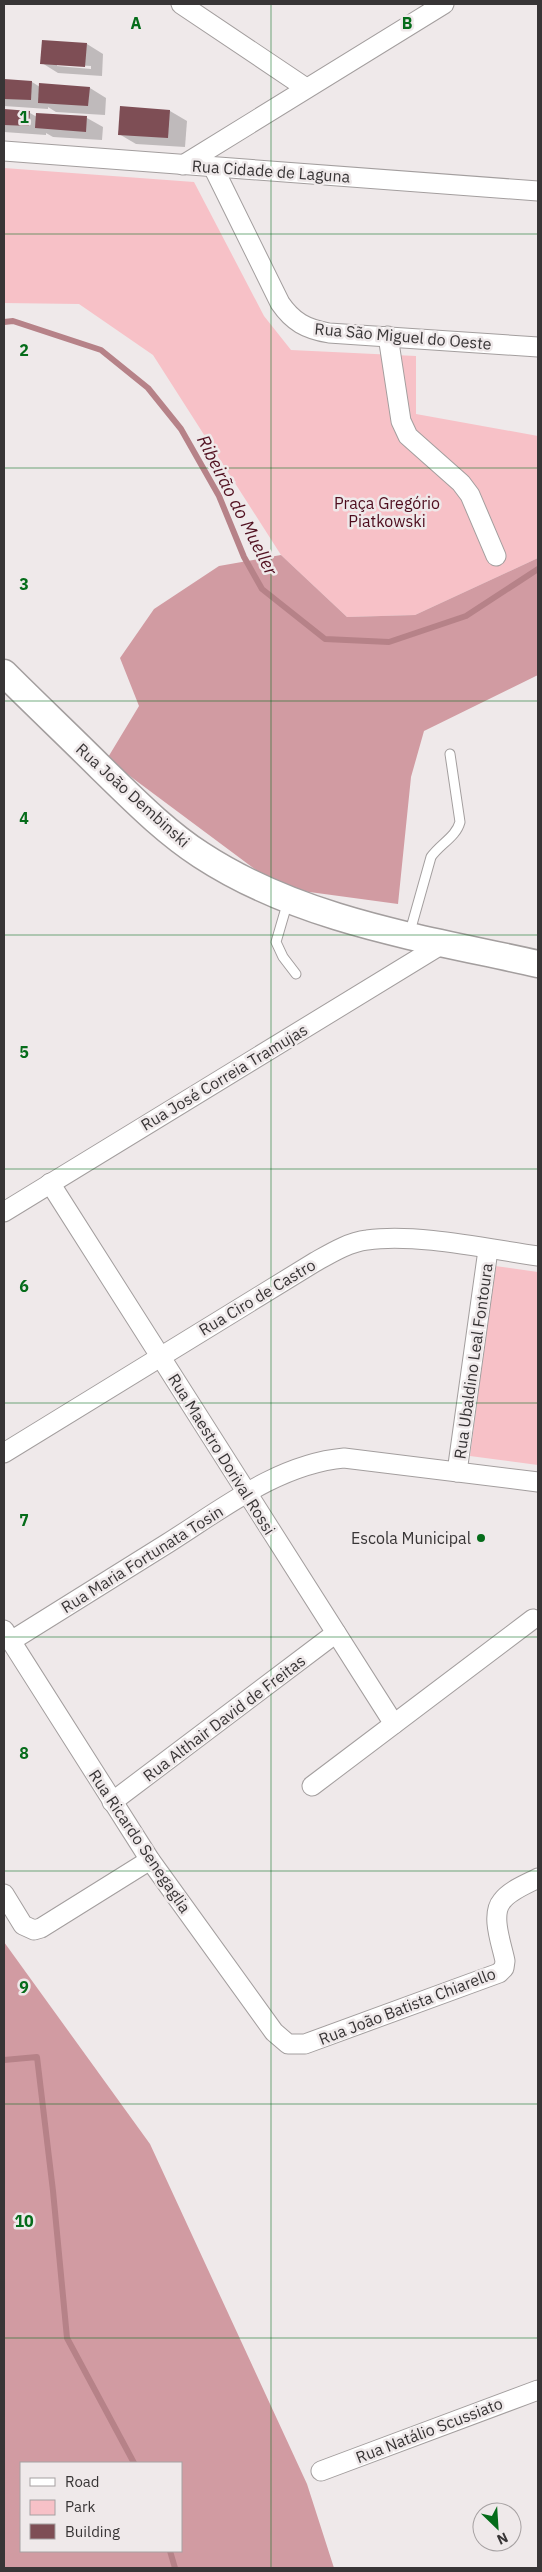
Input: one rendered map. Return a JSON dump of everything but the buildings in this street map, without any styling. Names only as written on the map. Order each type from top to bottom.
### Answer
[{"type":"main road","name":"Rua João Dembinski","points":[[4,673],[168,831],[201,855],[241,879],[288,901],[324,914],[538,964]]},
{"type":"street","points":[[181,4],[306,88]]},
{"type":"street","points":[[183,164],[444,4]]},
{"type":"street","name":"Rua Cidade de Laguna","points":[[4,151],[538,191]]},
{"type":"street","name":"Rua São Miguel do Oeste","points":[[213,167],[280,303],[289,316],[301,326],[315,331],[538,347]]},
{"type":"street","points":[[388,336],[401,422],[408,436],[462,483],[470,495],[496,556]]},
{"type":"street","name":"Rua José Correia Tramujas","points":[[4,1212],[444,943]]},
{"type":"street","name":"Rua Maestro Dorival Rossi","points":[[50,1183],[394,1724]]},
{"type":"street","name":"Rua Ciro de Castro","points":[[4,1452],[338,1249],[366,1240],[415,1239],[538,1256]]},
{"type":"street","name":"Rua Ubaldino Leal Fontoura","points":[[457,1472],[488,1250]]},
{"type":"street","name":"Rua Maria Fortunata Tosin","points":[[7,1636],[247,1493],[299,1467],[323,1460],[363,1460],[538,1482]]},
{"type":"street","points":[[312,1786],[533,1619]]},
{"type":"street","name":"Rua Althair David de Freitas","points":[[112,1802],[336,1634]]},
{"type":"street","name":"Rua Ricardo Senegaglia","points":[[7,1636],[150,1860],[274,2032],[288,2044]]},
{"type":"street","points":[[4,1894],[23,1925],[34,1930],[42,1928],[150,1860]]},
{"type":"street","name":"Rua João Batista Chiarello","points":[[288,2044],[305,2044],[499,1974],[505,1961],[497,1918],[498,1909],[508,1895],[538,1878]]},
{"type":"street","name":"Rua Natálio Scussiato","points":[[321,2471],[538,2390]]},
{"type":"lane","points":[[409,935],[431,857],[438,848],[457,832],[460,822],[450,754]]},
{"type":"lane","points":[[288,901],[276,942],[283,957],[296,974]]},
{"type":"green space","name":"Praça Gregório Piatkowski","points":[[4,168],[194,182],[264,316],[291,350],[416,356],[416,414],[538,436],[538,558],[415,615],[347,617],[281,555],[153,355],[79,304],[4,303]]},
{"type":"green space","points":[[495,1266],[538,1272],[538,1465],[470,1456]]},
{"type":"shaded area","points":[[281,555],[347,617],[415,615],[538,558],[538,675],[424,731],[411,777],[398,904],[280,888],[107,759],[139,706],[120,658],[154,609],[219,566]]},
{"type":"shaded area","points":[[4,1942],[150,2144],[307,2484],[334,2568],[4,2568]]},
{"type":"waterway","name":"Ribeirão do Mueller","points":[[4,322],[13,321],[101,350],[148,388],[181,429],[219,496],[244,557],[262,589],[325,639],[389,642],[466,616],[538,569]]},
{"type":"waterway","points":[[4,2060],[37,2057],[53,2191],[67,2338],[133,2462]]},
{"type":"waterway","points":[[170,2552],[175,2568]]},
{"type":"place","name":"Escola Municipal","points":[[481,1538]]}]
